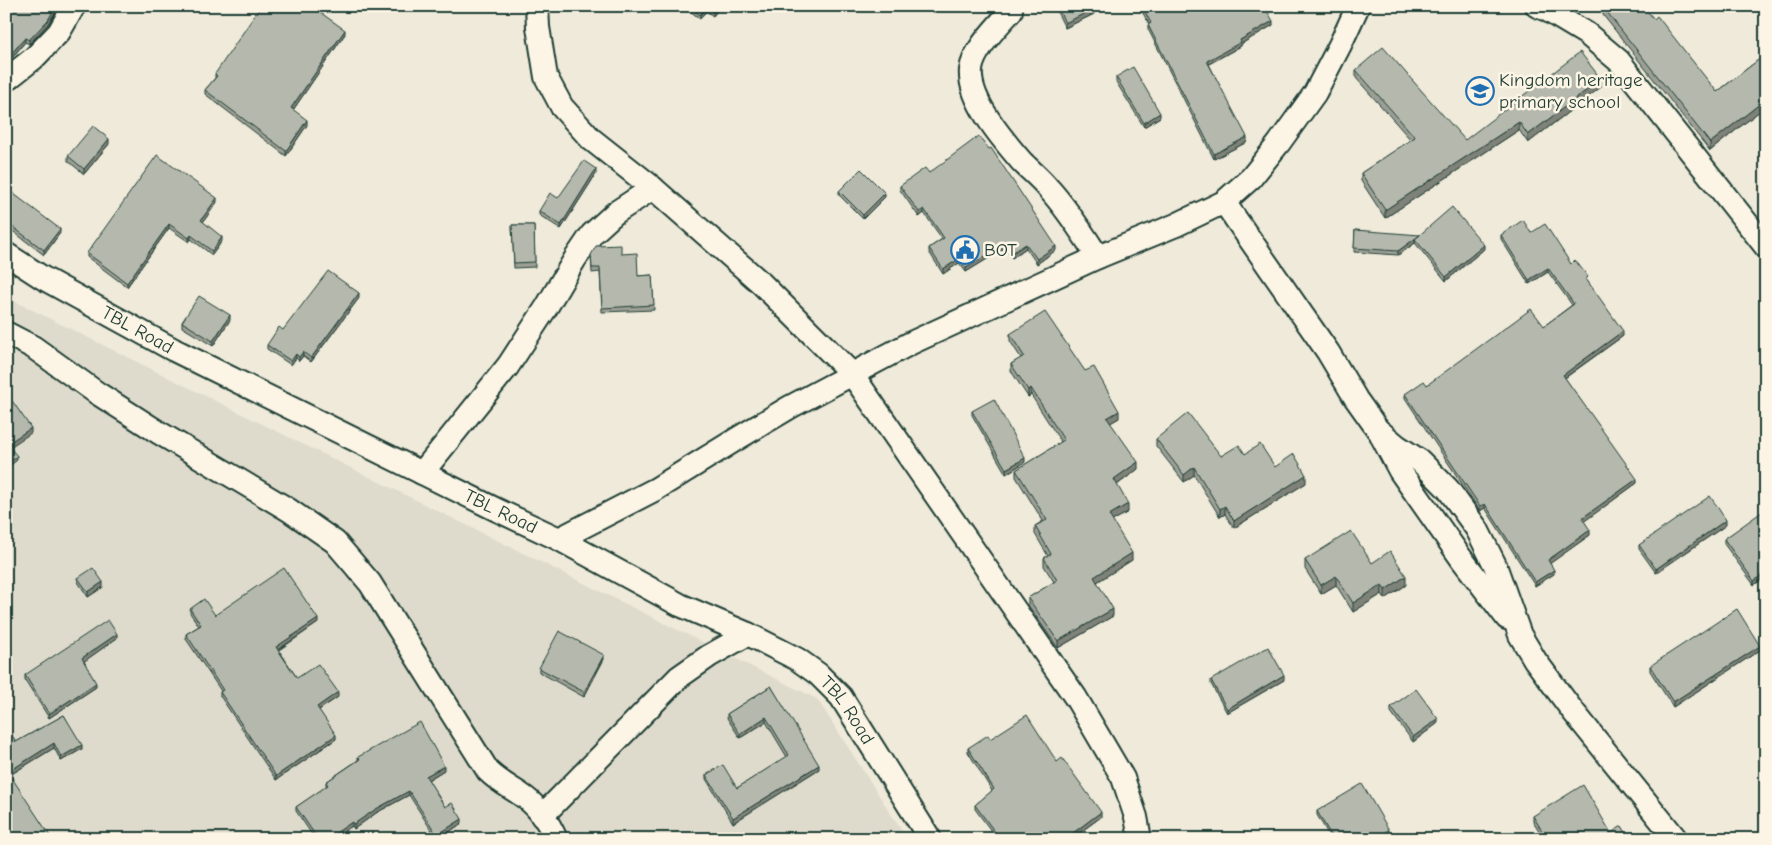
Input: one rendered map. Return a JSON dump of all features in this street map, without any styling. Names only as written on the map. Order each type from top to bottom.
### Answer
[{"type":"street","points":[[6,80],[34,58],[59,32],[74,6]]},
{"type":"street","points":[[537,6],[538,27],[546,78],[562,108],[591,139],[652,188],[762,282],[852,374],[1076,698],[1123,778],[1136,817],[1140,839]]},
{"type":"street","points":[[559,539],[656,489],[790,407],[911,343],[1098,257],[1176,225],[1224,202],[1251,178],[1280,143],[1315,93],[1358,6]]},
{"type":"street","points":[[1537,6],[1587,34],[1619,61],[1766,247]]},
{"type":"street","points":[[1011,11],[976,54],[971,70],[973,87],[980,103],[998,132],[1022,162],[1054,194],[1098,257]]},
{"type":"street","points":[[422,473],[508,366],[592,234],[615,213],[652,188]]},
{"type":"street","points":[[1224,202],[1328,352],[1356,399],[1378,430],[1400,471],[1461,558],[1520,635],[1561,696],[1676,839]]},
{"type":"street","name":"TBL Road","points":[[6,254],[43,278],[166,346],[559,539],[680,605],[748,634],[797,659],[818,674],[841,697],[930,839]]},
{"type":"street","points":[[6,333],[32,347],[97,393],[150,427],[290,510],[334,542],[370,583],[488,771],[498,781],[535,805],[556,839]]},
{"type":"street","points":[[1378,430],[1397,446],[1420,461],[1448,490],[1477,529],[1495,565],[1520,635]]},
{"type":"street","points":[[542,816],[679,678],[709,656],[748,634]]},
{"type":"shaded area","points":[[6,297],[817,699],[907,839],[6,839]]},
{"type":"building","points":[[6,6],[56,6],[48,20],[29,40],[25,38],[11,54],[6,50]]},
{"type":"building","points":[[261,6],[311,6],[345,30],[291,108],[307,120],[286,151],[205,90],[217,76],[215,74]]},
{"type":"building","points":[[689,6],[717,6],[713,12],[706,7],[700,15]]},
{"type":"building","points":[[1057,6],[1093,6],[1094,9],[1065,23]]},
{"type":"building","points":[[1142,6],[1264,6],[1273,21],[1207,61],[1247,137],[1214,154],[1148,25],[1151,23]]},
{"type":"building","points":[[1604,6],[1643,6],[1654,19],[1657,16],[1717,92],[1766,54],[1766,99],[1710,143]]},
{"type":"building","points":[[1383,47],[1465,140],[1580,52],[1601,79],[1528,135],[1519,122],[1385,210],[1361,173],[1415,137],[1356,70]]},
{"type":"building","points":[[1133,67],[1160,113],[1144,123],[1116,77]]},
{"type":"building","points":[[93,126],[109,139],[84,169],[68,156]]},
{"type":"building","points":[[979,136],[989,149],[991,148],[1056,246],[1037,259],[1026,244],[1012,253],[1005,244],[966,268],[959,259],[943,269],[929,248],[944,238],[924,209],[919,212],[900,186],[925,168],[929,173]]},
{"type":"building","points":[[157,155],[217,198],[201,220],[222,237],[212,251],[191,235],[189,238],[169,224],[127,283],[87,253]]},
{"type":"building","points":[[584,161],[596,169],[561,225],[539,211],[550,193],[558,198]]},
{"type":"building","points":[[861,169],[885,193],[863,215],[839,191]]},
{"type":"building","points":[[6,188],[60,229],[44,250],[6,222]]},
{"type":"building","points":[[1452,207],[1484,245],[1446,277],[1415,239]]},
{"type":"building","points":[[1523,220],[1531,233],[1545,224],[1571,264],[1575,260],[1588,277],[1586,279],[1623,331],[1563,375],[1637,479],[1582,518],[1590,530],[1548,560],[1554,570],[1535,582],[1485,504],[1480,506],[1405,394],[1424,381],[1427,385],[1531,309],[1544,326],[1574,304],[1548,268],[1529,280],[1501,235]]},
{"type":"building","points":[[512,225],[534,225],[535,262],[514,263]]},
{"type":"building","points":[[1355,230],[1420,235],[1398,251],[1354,248]]},
{"type":"building","points":[[621,245],[621,254],[637,253],[638,276],[652,275],[654,305],[602,308],[600,268],[592,268],[591,255],[596,246]]},
{"type":"building","points":[[328,271],[359,293],[311,358],[303,352],[299,357],[296,354],[291,361],[267,345],[279,327],[283,330]]},
{"type":"building","points":[[199,296],[230,315],[213,341],[182,322]]},
{"type":"building","points":[[1045,312],[1085,371],[1094,367],[1119,411],[1107,418],[1138,462],[1114,479],[1128,504],[1109,515],[1132,553],[1094,577],[1113,609],[1058,641],[1028,598],[1057,580],[1044,558],[1051,554],[1035,526],[1047,520],[1016,470],[1064,440],[1031,388],[1028,390],[1011,364],[1024,356],[1010,334]]},
{"type":"building","points":[[6,392],[31,428],[7,444],[17,456],[6,465]]},
{"type":"building","points":[[994,399],[1025,458],[1006,469],[972,411]]},
{"type":"building","points":[[1188,413],[1221,456],[1239,445],[1245,454],[1260,444],[1275,467],[1294,454],[1306,475],[1234,521],[1225,506],[1220,509],[1194,467],[1184,475],[1156,439]]},
{"type":"building","points":[[1710,496],[1726,520],[1656,569],[1639,545]]},
{"type":"building","points":[[1766,509],[1766,572],[1754,581],[1724,539]]},
{"type":"building","points":[[1351,531],[1372,563],[1390,551],[1406,576],[1385,590],[1382,585],[1353,603],[1336,576],[1321,585],[1305,560]]},
{"type":"building","points":[[93,568],[103,582],[88,592],[78,578]]},
{"type":"building","points":[[284,568],[318,619],[276,647],[297,678],[318,664],[338,692],[317,707],[336,735],[276,776],[220,692],[223,690],[186,634],[201,625],[190,609],[204,599],[215,615]]},
{"type":"building","points":[[1737,609],[1760,646],[1673,702],[1650,666]]},
{"type":"building","points":[[108,620],[117,634],[82,658],[96,683],[49,714],[25,675]]},
{"type":"building","points":[[559,631],[604,655],[584,692],[539,668]]},
{"type":"building","points":[[1268,647],[1284,675],[1227,709],[1211,680]]},
{"type":"building","points":[[771,686],[819,765],[733,818],[706,775],[723,765],[737,788],[789,755],[766,717],[740,734],[727,714]]},
{"type":"building","points":[[1416,689],[1438,719],[1413,737],[1391,707]]},
{"type":"building","points":[[64,715],[82,745],[61,757],[54,743],[8,772],[52,839],[6,839],[6,726],[16,742]]},
{"type":"building","points":[[1027,715],[1057,762],[1062,758],[1101,812],[1065,839],[1000,839],[975,805],[994,789],[968,748],[988,735],[990,739]]},
{"type":"building","points":[[420,722],[444,766],[426,776],[445,807],[452,803],[462,819],[437,835],[409,791],[376,809],[354,824],[352,822],[327,839],[318,839],[296,807],[328,785],[326,782],[360,759],[358,757]]},
{"type":"building","points":[[1362,784],[1389,830],[1373,839],[1333,839],[1317,811]]},
{"type":"building","points":[[1583,785],[1611,833],[1622,826],[1630,839],[1547,839],[1533,816]]},
{"type":"place","name":"Kingdom heritage primary school","points":[[1480,91]]},
{"type":"place","name":"BOT","points":[[965,250]]}]
